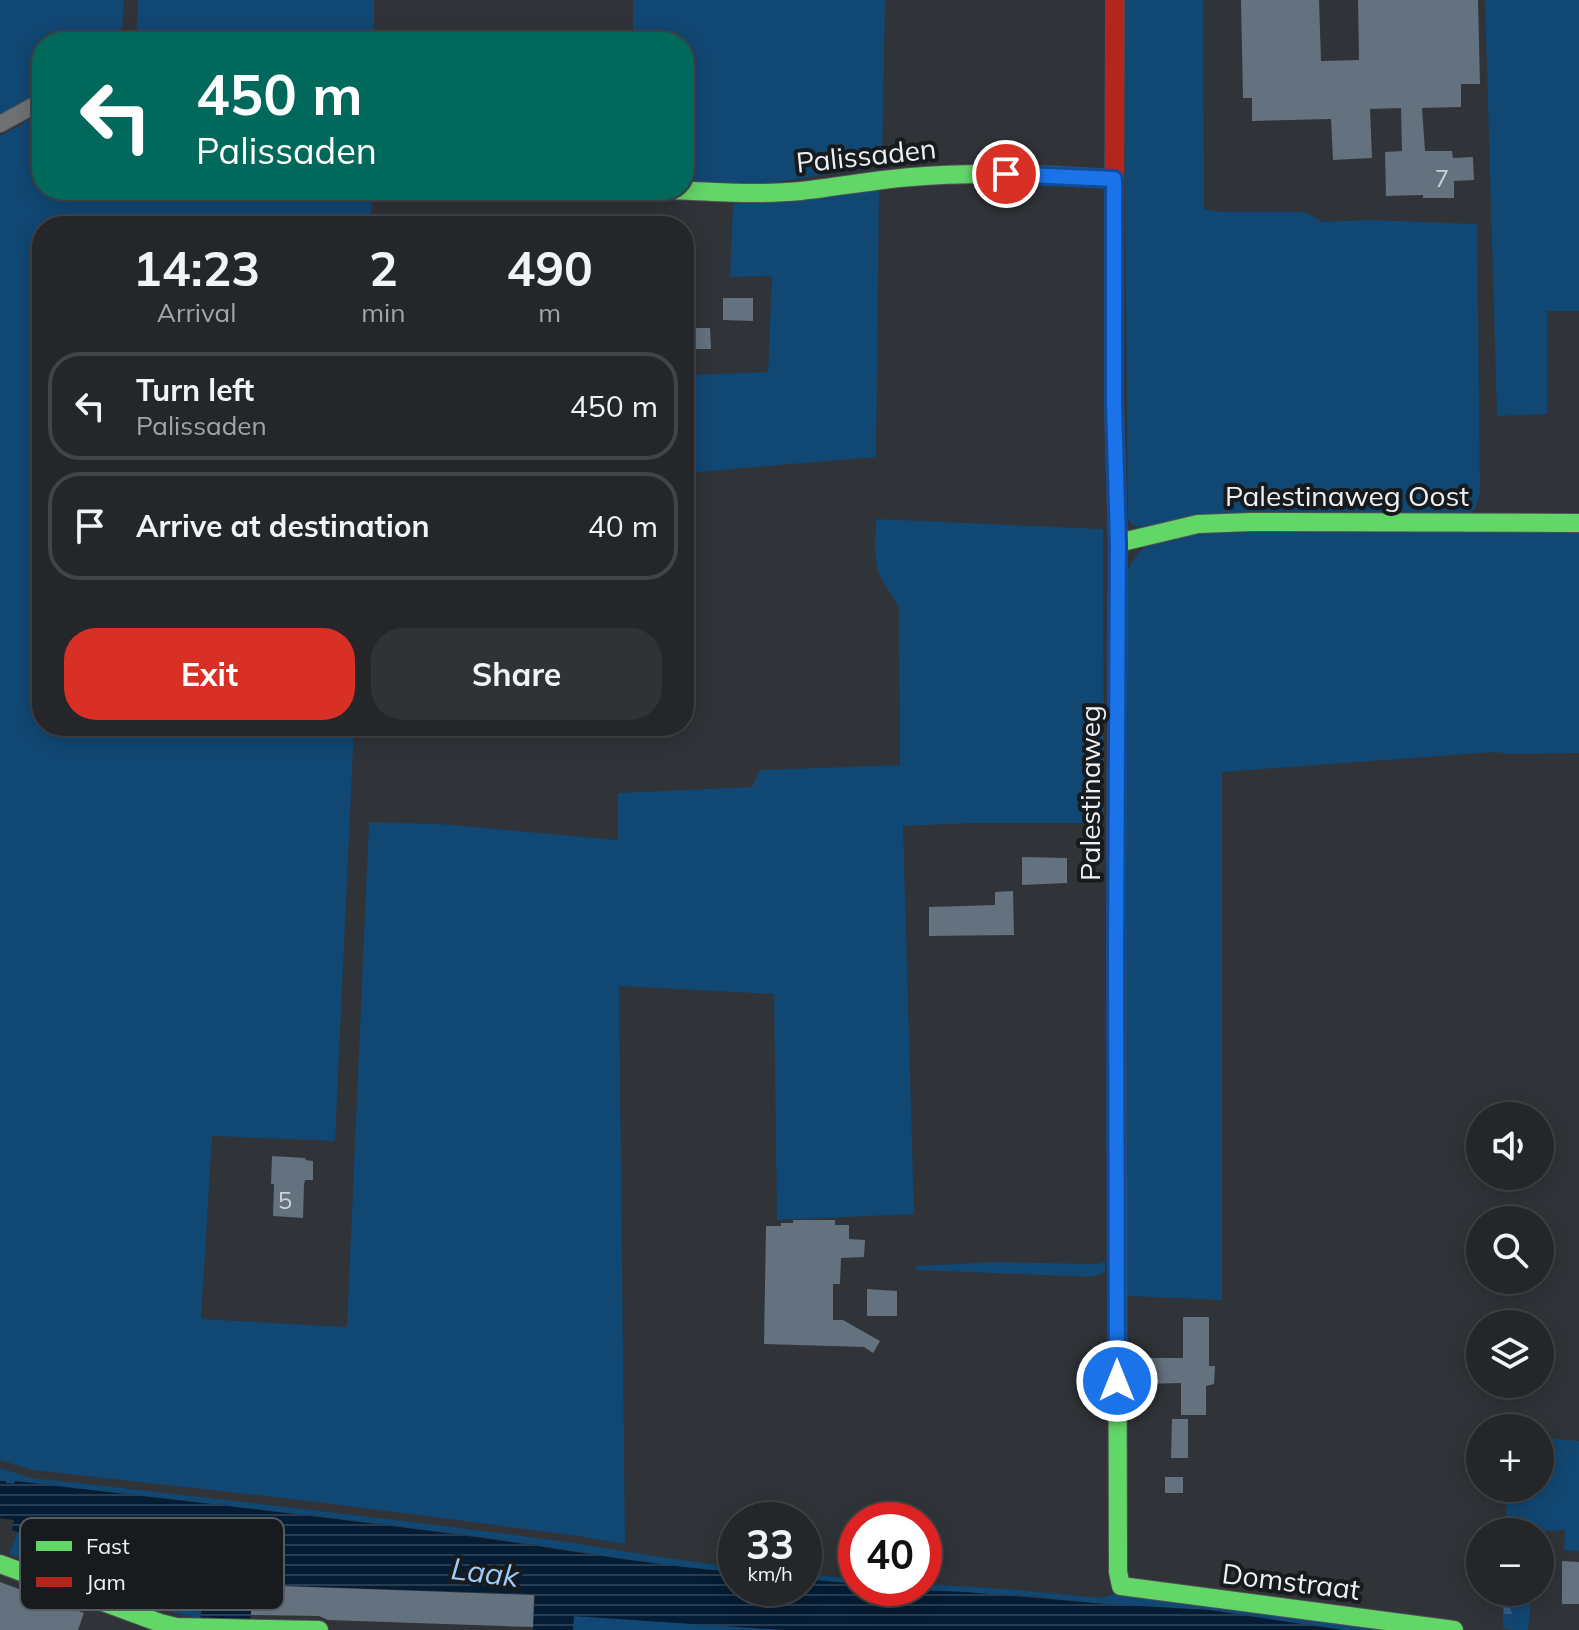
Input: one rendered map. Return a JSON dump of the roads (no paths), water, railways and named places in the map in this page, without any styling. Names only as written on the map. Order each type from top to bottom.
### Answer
[{"type":"street","name":"Palestinaweg","points":[[1115,0],[1114,404],[1118,543],[1116,1098],[1118,1572],[1121,1586]]},
{"type":"street","points":[[0,124],[32,106]]},
{"type":"street","name":"Palissaden","points":[[694,191],[799,191],[961,174],[1114,179]]},
{"type":"street","name":"Palestinaweg Oost","points":[[1118,543],[1198,524],[1579,523]]},
{"type":"street","points":[[0,1564],[20,1571]]},
{"type":"street","name":"Domstraat","points":[[1121,1586],[1454,1630]]},
{"type":"street","points":[[125,1610],[176,1628],[319,1630]]},
{"type":"water","name":"Laak","points":[[0,1481],[6,1481],[6,1487],[7,1483],[14,1484],[15,1481],[349,1521],[718,1570],[718,1606],[822,1606],[822,1581],[838,1582],[838,1606],[942,1606],[942,1591],[965,1592],[1209,1610],[1342,1630],[784,1630],[574,1616],[573,1630],[533,1630],[535,1594],[284,1586],[284,1518],[20,1518],[20,1533],[12,1530],[14,1520],[0,1518]]},
{"type":"water","points":[[202,1610],[251,1610],[250,1630],[199,1630]]}]
